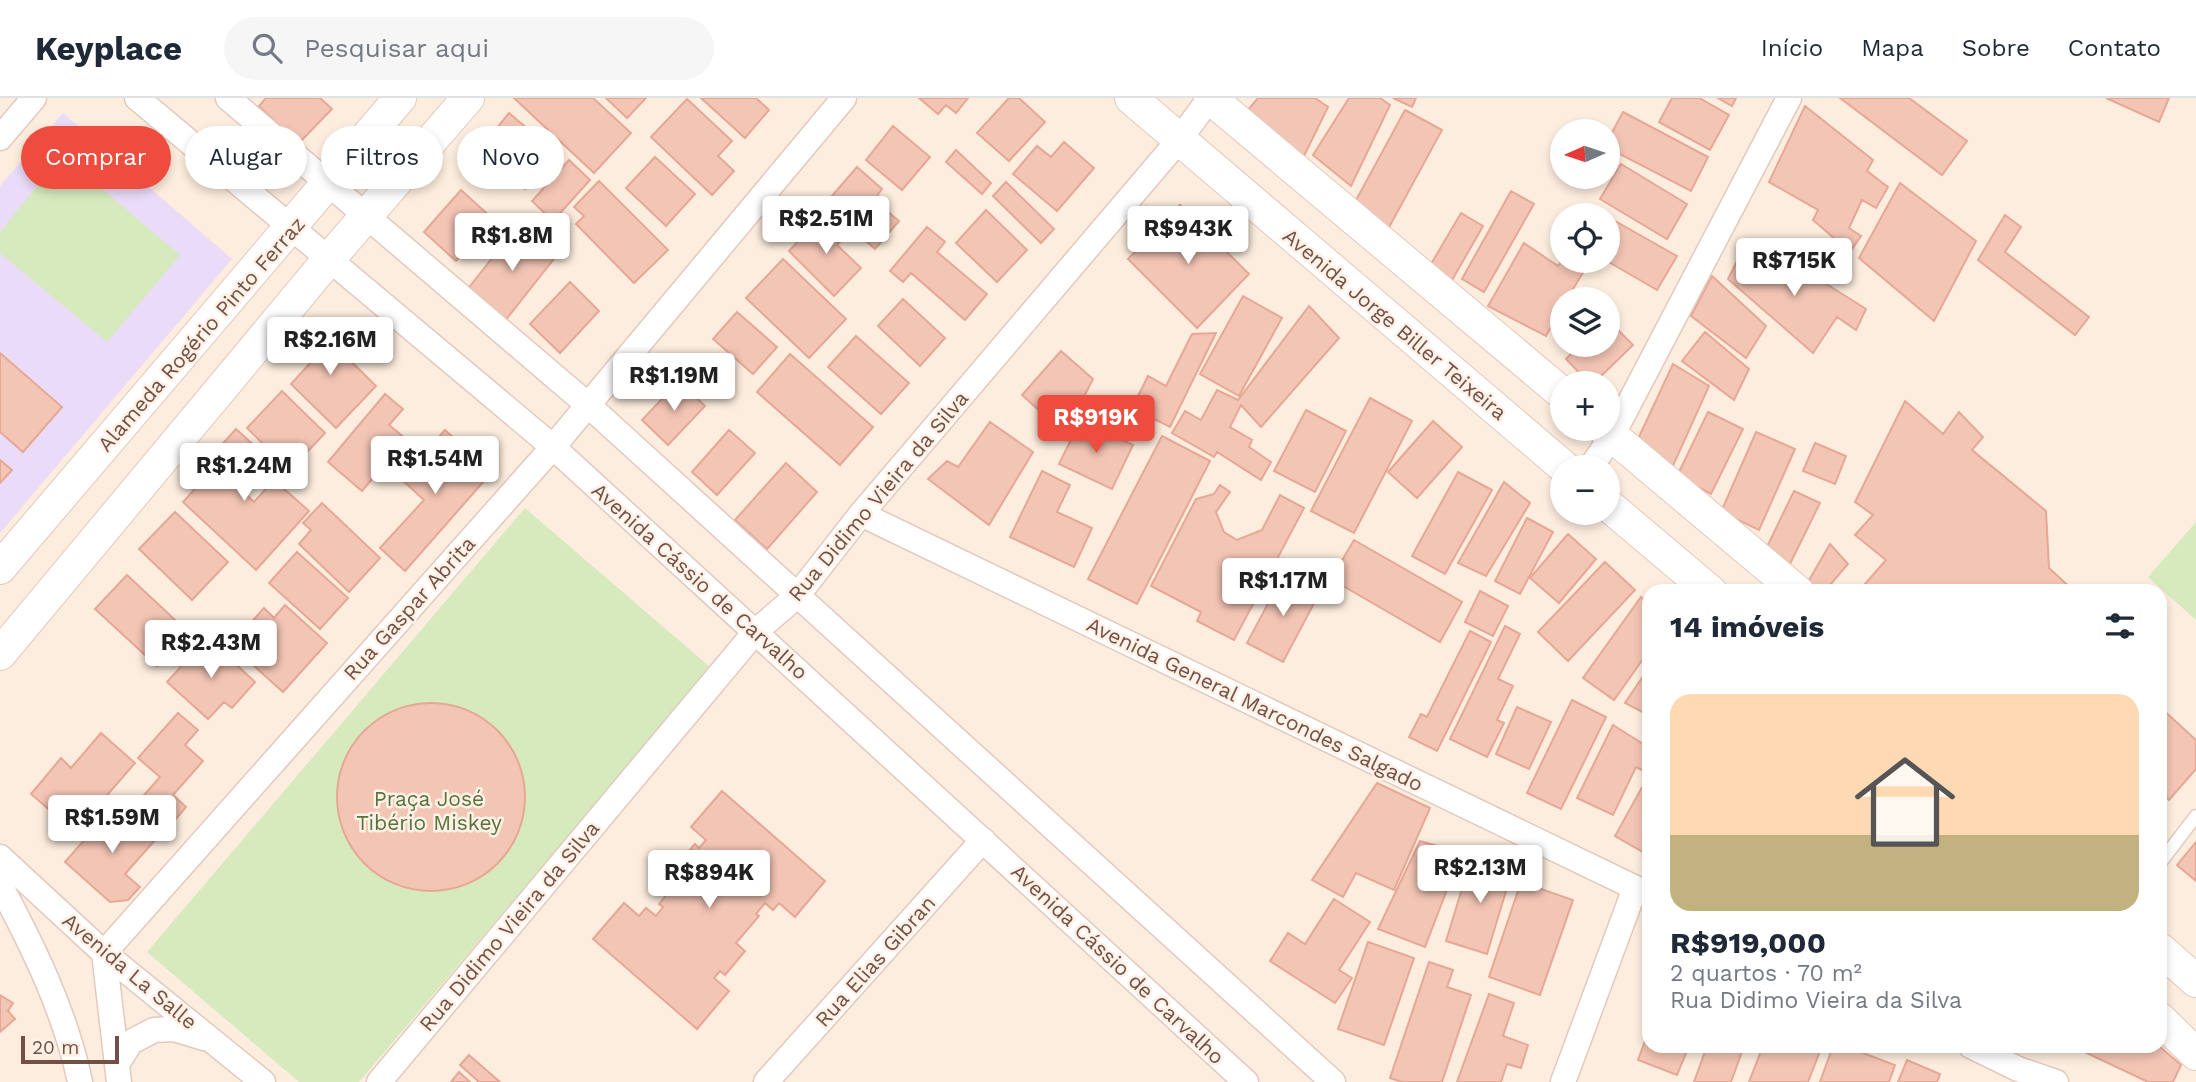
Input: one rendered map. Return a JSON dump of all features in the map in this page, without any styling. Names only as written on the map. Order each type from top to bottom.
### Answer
[{"type":"street","points":[[0,138],[34,98]]},
{"type":"street","name":"Avenida Cássio de Carvalho","points":[[137,98],[553,447],[1246,1082]]},
{"type":"street","points":[[228,98],[321,179]]},
{"type":"street","name":"Alameda Rogério Pinto Ferraz","points":[[376,126],[400,98]]},
{"type":"street","points":[[0,654],[329,259],[468,98]]},
{"type":"street","name":"Rua Gaspar Abrita","points":[[104,953],[553,447],[844,98]]},
{"type":"street","name":"Avenida Jorge Biller Teixeira","points":[[1131,98],[1550,455]]},
{"type":"street","points":[[1210,98],[1550,383]]},
{"type":"street","name":"Rua Didimo Vieira da Silva","points":[[379,1082],[756,631],[797,596],[861,514],[1179,140],[1210,98]]},
{"type":"street","points":[[1620,410],[1789,98]]},
{"type":"street","name":"Alameda Rogério Pinto Ferraz","points":[[0,568],[323,189]]},
{"type":"street","points":[[333,189],[588,405],[1333,1082]]},
{"type":"street","points":[[1619,441],[1788,584]]},
{"type":"street","name":"Avenida General Marcondes Salgado","points":[[861,514],[1642,891]]},
{"type":"street","points":[[1620,515],[1702,584]]},
{"type":"street","name":"Rua Elias Gibran","points":[[766,1082],[983,840]]},
{"type":"street","name":"Avenida La Salle","points":[[0,857],[104,953],[263,1082]]},
{"type":"street","points":[[0,885],[47,983],[74,1056],[80,1082]]},
{"type":"street","points":[[1563,1082],[1642,891]]},
{"type":"street","points":[[104,953],[118,1073]]},
{"type":"street","points":[[2167,955],[2196,981]]},
{"type":"street","points":[[2167,1026],[2196,1054]]},
{"type":"street","points":[[118,1073],[131,1042],[154,1030],[174,1029],[215,1041]]},
{"type":"street","points":[[1985,1053],[2018,1069],[2056,1082]]},
{"type":"lane","points":[[2167,854],[2196,816]]},
{"type":"shaded area","points":[[63,113],[78,126],[52,126]]},
{"type":"shaded area","points":[[21,162],[21,189],[151,189],[232,259],[0,533],[0,186]]},
{"type":"green space","points":[[35,189],[102,189],[180,255],[107,342],[0,253],[0,232]]},
{"type":"green space","name":"Praça José Tibério Miskey","points":[[525,508],[711,668],[359,1082],[299,1082],[147,952]]},
{"type":"green space","points":[[2196,522],[2196,620],[2167,594],[2167,584],[2156,584],[2148,577]]},
{"type":"building","points":[[266,98],[320,98],[332,109],[307,135],[307,126],[280,126],[259,106]]},
{"type":"building","points":[[514,98],[593,98],[631,133],[594,173],[564,145],[564,126],[544,126]]},
{"type":"building","points":[[606,98],[646,98],[627,118]]},
{"type":"building","points":[[701,98],[756,98],[769,110],[745,138]]},
{"type":"building","points":[[919,98],[968,98],[956,113],[946,105],[938,114]]},
{"type":"building","points":[[1009,98],[1019,98],[1045,122],[1009,161],[977,133]]},
{"type":"building","points":[[1258,98],[1315,98],[1328,107],[1298,168],[1243,116]]},
{"type":"building","points":[[1349,98],[1380,98],[1390,105],[1351,186],[1313,155]]},
{"type":"building","points":[[1393,98],[1416,98],[1412,107]]},
{"type":"building","points":[[1672,98],[1699,98],[1729,115],[1710,150],[1659,122]]},
{"type":"building","points":[[1718,98],[1736,98],[1732,106]]},
{"type":"building","points":[[1840,98],[1909,98],[1967,141],[1942,175]]},
{"type":"building","points":[[2106,98],[2169,98],[2159,122]]},
{"type":"building","points":[[687,99],[732,141],[718,156],[734,171],[712,195],[651,137]]},
{"type":"building","points":[[1805,106],[1873,160],[1867,171],[1888,187],[1876,208],[1862,200],[1849,228],[1861,236],[1850,252],[1813,220],[1818,210],[1769,182]]},
{"type":"building","points":[[1405,110],[1442,130],[1386,233],[1349,213]]},
{"type":"building","points":[[1623,112],[1708,157],[1691,191],[1620,154],[1619,119]]},
{"type":"building","points":[[509,113],[524,126],[498,126]]},
{"type":"building","points":[[893,126],[930,157],[902,190],[866,160]]},
{"type":"building","points":[[1064,142],[1094,168],[1057,211],[1013,174],[1037,146],[1051,157]]},
{"type":"building","points":[[956,150],[991,183],[982,194],[946,162]]},
{"type":"building","points":[[655,157],[695,194],[666,226],[626,188]]},
{"type":"building","points":[[569,160],[590,180],[553,221],[532,201],[543,189],[564,189],[564,166]]},
{"type":"building","points":[[1620,166],[1687,204],[1667,239],[1620,211],[1620,203],[1607,203],[1600,199],[1606,189],[1620,189]]},
{"type":"building","points":[[857,167],[882,189],[874,200],[899,221],[875,249],[825,204]]},
{"type":"building","points":[[599,181],[668,250],[634,283],[576,224],[584,216],[574,207]]},
{"type":"building","points":[[1006,182],[1054,229],[1041,243],[993,196]]},
{"type":"building","points":[[1900,183],[1976,241],[1934,321],[1859,258]]},
{"type":"building","points":[[461,190],[493,219],[456,261],[424,232]]},
{"type":"building","points":[[1511,191],[1534,204],[1484,292],[1462,279]]},
{"type":"building","points":[[1180,205],[1249,274],[1197,328],[1128,259]]},
{"type":"building","points":[[986,210],[1027,250],[997,282],[956,243]]},
{"type":"building","points":[[1461,213],[1483,226],[1447,289],[1424,276]]},
{"type":"building","points":[[823,215],[845,236],[837,245],[861,268],[834,296],[789,251]]},
{"type":"building","points":[[2005,215],[2021,227],[2005,252],[2089,317],[2075,335],[1978,260]]},
{"type":"building","points":[[1620,224],[1677,256],[1657,290],[1620,269]]},
{"type":"building","points":[[518,225],[557,255],[505,321],[467,290]]},
{"type":"building","points":[[927,227],[945,242],[937,252],[987,294],[965,320],[911,273],[903,282],[890,271]]},
{"type":"building","points":[[1524,243],[1550,261],[1550,273],[1583,273],[1574,287],[1550,287],[1550,329],[1546,336],[1488,306]]},
{"type":"building","points":[[1745,245],[1802,277],[1806,271],[1866,309],[1856,330],[1837,317],[1813,353],[1728,279]]},
{"type":"building","points":[[783,259],[846,319],[809,358],[746,298]]},
{"type":"building","points":[[1712,276],[1766,326],[1746,358],[1691,316]]},
{"type":"building","points":[[570,282],[599,311],[560,353],[530,324]]},
{"type":"building","points":[[1243,296],[1282,318],[1239,396],[1200,374]]},
{"type":"building","points":[[903,299],[945,338],[920,366],[878,326]]},
{"type":"building","points":[[1309,306],[1339,338],[1261,427],[1241,405],[1230,427],[1252,440],[1249,447],[1271,462],[1261,480],[1217,452],[1214,457],[1172,433],[1185,411],[1201,420],[1217,390],[1238,400]]},
{"type":"building","points":[[737,312],[777,347],[753,374],[713,339]]},
{"type":"building","points":[[310,321],[376,386],[336,428],[291,384],[313,360],[292,339]]},
{"type":"building","points":[[1620,332],[1633,345],[1606,371],[1578,371],[1566,359],[1620,357]]},
{"type":"building","points":[[1705,332],[1749,369],[1734,400],[1682,361]]},
{"type":"building","points":[[1216,333],[1170,427],[1132,408],[1148,376],[1166,386],[1192,334]]},
{"type":"building","points":[[856,336],[909,383],[881,414],[828,367]]},
{"type":"building","points":[[1061,351],[1093,379],[1065,434],[1022,395]]},
{"type":"building","points":[[0,353],[62,407],[23,452],[0,432]]},
{"type":"building","points":[[790,354],[873,427],[840,465],[757,392]]},
{"type":"building","points":[[1673,364],[1709,386],[1672,468],[1638,439]]},
{"type":"building","points":[[679,381],[705,406],[668,445],[642,420]]},
{"type":"building","points":[[282,391],[325,433],[290,470],[247,428]]},
{"type":"building","points":[[385,394],[403,409],[389,425],[406,439],[362,491],[328,462]]},
{"type":"building","points":[[1370,398],[1412,421],[1354,533],[1311,511]]},
{"type":"building","points":[[1905,401],[1943,434],[1959,412],[1983,437],[1972,450],[2046,511],[2049,568],[2066,584],[1865,584],[1886,560],[1855,535],[1873,515],[1855,502]]},
{"type":"building","points":[[1306,410],[1346,431],[1315,492],[1274,471]]},
{"type":"building","points":[[1708,412],[1743,429],[1711,494],[1677,476]]},
{"type":"building","points":[[1080,421],[1133,445],[1112,489],[1059,464]]},
{"type":"building","points":[[1433,421],[1462,447],[1417,498],[1388,472]]},
{"type":"building","points":[[990,422],[1033,452],[989,525],[928,479],[947,461],[958,467]]},
{"type":"building","points":[[236,429],[267,457],[239,488],[254,502],[274,480],[309,511],[256,570],[183,502],[214,468],[207,461]]},
{"type":"building","points":[[445,430],[492,472],[405,571],[380,548],[424,500],[401,479]]},
{"type":"building","points":[[729,430],[755,453],[717,495],[692,472]]},
{"type":"building","points":[[1756,432],[1795,449],[1759,530],[1721,512]]},
{"type":"building","points":[[1162,436],[1210,461],[1137,604],[1088,579]]},
{"type":"building","points":[[1815,443],[1846,456],[1835,484],[1803,471]]},
{"type":"building","points":[[0,460],[12,470],[0,483]]},
{"type":"building","points":[[786,463],[817,492],[767,549],[735,520]]},
{"type":"building","points":[[1042,471],[1070,485],[1057,512],[1092,528],[1074,567],[1010,537]]},
{"type":"building","points":[[1458,472],[1492,490],[1445,574],[1412,556]]},
{"type":"building","points":[[1504,482],[1530,503],[1486,576],[1458,563]]},
{"type":"building","points":[[1220,485],[1230,492],[1216,512],[1224,532],[1237,540],[1262,530],[1280,495],[1304,508],[1234,640],[1197,621],[1201,612],[1151,586],[1196,499],[1214,494]]},
{"type":"building","points":[[1794,491],[1820,503],[1789,566],[1764,553]]},
{"type":"building","points":[[322,503],[380,558],[349,592],[299,544],[311,530],[303,523]]},
{"type":"building","points":[[175,512],[228,562],[192,600],[139,549]]},
{"type":"building","points":[[1527,518],[1553,532],[1520,594],[1495,581]]},
{"type":"building","points":[[1568,534],[1596,559],[1559,603],[1530,578]]},
{"type":"building","points":[[1354,540],[1462,602],[1440,642],[1331,579]]},
{"type":"building","points":[[1830,544],[1848,564],[1831,584],[1807,584]]},
{"type":"building","points":[[297,552],[348,598],[320,629],[269,583]]},
{"type":"building","points":[[1605,562],[1635,590],[1568,661],[1538,632]]},
{"type":"building","points":[[127,575],[188,632],[157,666],[95,609]]},
{"type":"building","points":[[1283,575],[1319,594],[1283,662],[1247,643]]},
{"type":"building","points":[[1480,591],[1508,606],[1493,636],[1465,622]]},
{"type":"building","points":[[1641,597],[1642,660],[1614,700],[1583,678]]},
{"type":"building","points":[[285,605],[327,643],[283,692],[231,645],[264,608],[274,618]]},
{"type":"building","points":[[1505,626],[1520,634],[1498,679],[1513,686],[1497,720],[1504,723],[1487,757],[1450,739]]},
{"type":"building","points":[[1470,631],[1491,642],[1437,751],[1409,737],[1421,714],[1427,717]]},
{"type":"building","points":[[207,638],[255,682],[232,708],[224,702],[208,719],[167,682]]},
{"type":"building","points":[[1642,678],[1642,712],[1625,703]]},
{"type":"building","points":[[1572,700],[1606,717],[1561,809],[1527,793]]},
{"type":"building","points":[[431,703],[467,710],[498,730],[518,761],[525,797],[518,833],[498,864],[467,884],[431,891],[395,884],[364,864],[344,833],[337,797],[344,761],[364,730],[395,710]]},
{"type":"building","points":[[1517,707],[1551,722],[1529,769],[1496,754]]},
{"type":"building","points":[[178,713],[198,730],[185,745],[203,761],[173,795],[186,807],[168,828],[138,802],[160,777],[138,758]]},
{"type":"building","points":[[2167,713],[2196,740],[2196,769],[2169,800]]},
{"type":"building","points":[[1613,725],[1642,743],[1642,770],[1636,767],[1613,815],[1577,798]]},
{"type":"building","points":[[101,733],[135,763],[75,832],[31,794],[61,758],[71,768]]},
{"type":"building","points":[[1377,783],[1430,808],[1394,890],[1356,873],[1343,897],[1312,880]]},
{"type":"building","points":[[1642,787],[1642,852],[1615,836]]},
{"type":"building","points":[[722,791],[825,881],[795,917],[779,903],[773,910],[765,903],[756,914],[759,916],[736,943],[745,951],[725,975],[720,971],[714,978],[729,991],[697,1029],[593,939],[624,903],[639,916],[646,908],[656,916],[663,907],[659,904],[683,874],[675,867],[695,844],[699,848],[706,840],[691,827]]},
{"type":"building","points":[[116,804],[156,839],[125,874],[140,887],[128,900],[110,902],[65,862]]},
{"type":"building","points":[[1420,841],[1461,853],[1425,947],[1378,929]]},
{"type":"building","points":[[2196,842],[2196,881],[2177,865]]},
{"type":"building","points":[[1472,856],[1513,868],[1487,954],[1446,941]]},
{"type":"building","points":[[1521,882],[1573,900],[1540,995],[1489,977]]},
{"type":"building","points":[[1334,899],[1370,922],[1339,970],[1352,978],[1335,1003],[1270,961],[1288,933],[1305,944]]},
{"type":"building","points":[[1368,942],[1414,958],[1384,1045],[1338,1029]]},
{"type":"building","points":[[1429,962],[1453,970],[1447,987],[1471,995],[1442,1082],[1402,1082],[1390,1078]]},
{"type":"building","points":[[1489,994],[1514,1003],[1503,1036],[1528,1045],[1521,1068],[1507,1064],[1501,1082],[1457,1082]]},
{"type":"building","points":[[0,995],[13,1003],[8,1011],[15,1019],[0,1032]]},
{"type":"building","points":[[1642,1049],[1642,1053],[1686,1053],[1677,1075],[1638,1060]]},
{"type":"building","points":[[1704,1053],[1741,1053],[1731,1082],[1694,1082]]},
{"type":"building","points":[[1760,1053],[1819,1053],[1808,1082],[1749,1082]]},
{"type":"building","points":[[1830,1053],[1863,1053],[1895,1065],[1889,1082],[1820,1082]]},
{"type":"building","points":[[2087,1053],[2167,1053],[2181,1065],[2173,1082],[2148,1082]]},
{"type":"building","points":[[469,1055],[500,1082],[479,1082],[460,1065]]},
{"type":"building","points":[[1907,1060],[1940,1074],[1937,1082],[1898,1082]]},
{"type":"building","points":[[459,1072],[470,1082],[451,1082]]}]
